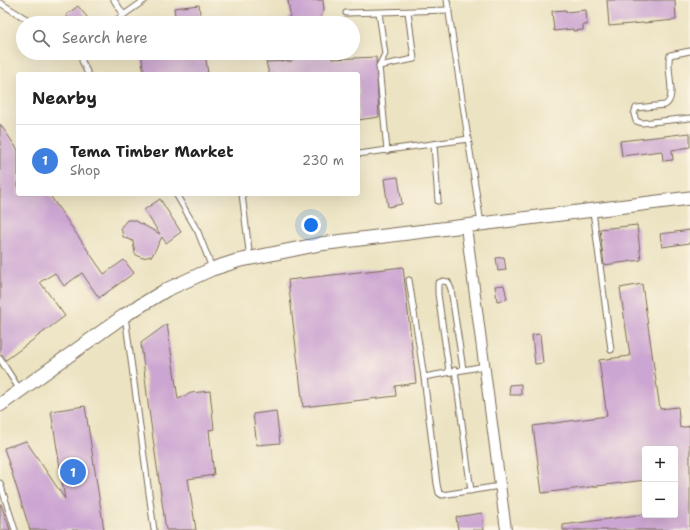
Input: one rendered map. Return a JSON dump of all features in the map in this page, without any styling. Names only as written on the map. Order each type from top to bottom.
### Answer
[{"type":"street","points":[[0,405],[125,315],[166,290],[212,269],[250,258],[320,244],[690,198]]},
{"type":"street","points":[[466,227],[506,530]]},
{"type":"lane","points":[[114,0],[124,15],[145,0]]},
{"type":"lane","points":[[448,0],[481,225]]},
{"type":"lane","points":[[0,3],[21,16]]},
{"type":"lane","points":[[346,13],[449,10]]},
{"type":"lane","points":[[379,66],[414,59],[408,12]]},
{"type":"lane","points":[[379,13],[385,54],[379,66],[388,151]]},
{"type":"lane","points":[[690,51],[670,55],[668,61],[671,97],[669,103],[665,106],[636,108],[634,114],[636,121],[642,123],[690,118]]},
{"type":"lane","points":[[82,60],[87,72]]},
{"type":"lane","points":[[360,154],[468,139]]},
{"type":"lane","points":[[434,144],[438,200]]},
{"type":"lane","points":[[177,196],[198,232],[212,269]]},
{"type":"lane","points":[[242,196],[250,258]]},
{"type":"lane","points":[[593,210],[611,350]]},
{"type":"lane","points":[[408,280],[424,377],[438,493],[442,495],[500,486]]},
{"type":"lane","points":[[463,369],[451,289],[448,282],[443,281],[438,284],[438,294],[471,491]]},
{"type":"lane","points":[[125,315],[154,530]]},
{"type":"lane","points":[[0,359],[20,390]]},
{"type":"lane","points":[[424,377],[485,366]]},
{"type":"lane","points":[[0,483],[15,530]]},
{"type":"building","points":[[288,0],[323,0],[324,10],[321,16],[290,15]]},
{"type":"building","points":[[607,0],[675,0],[676,20],[609,26]]},
{"type":"building","points":[[199,5],[200,16],[175,16],[174,8]]},
{"type":"building","points":[[78,6],[86,16],[67,16],[66,15]]},
{"type":"building","points":[[566,10],[566,12],[586,10],[587,25],[583,25],[583,30],[573,31],[573,29],[554,31],[552,11]]},
{"type":"building","points":[[376,57],[379,117],[360,120],[360,72],[268,72],[266,62],[360,60],[360,58]]},
{"type":"building","points":[[142,60],[206,60],[208,72],[144,72]]},
{"type":"building","points":[[0,124],[16,147],[16,196],[50,196],[104,274],[124,260],[134,273],[99,298],[82,273],[64,286],[55,273],[40,282],[65,316],[6,360],[0,352]]},
{"type":"building","points":[[690,133],[690,147],[672,150],[673,160],[663,161],[662,151],[622,156],[620,141]]},
{"type":"building","points":[[398,177],[402,204],[388,207],[384,179]]},
{"type":"building","points":[[160,199],[181,232],[166,243],[162,237],[152,256],[142,258],[135,254],[133,241],[123,237],[121,227],[127,220],[134,220],[160,234],[144,210]]},
{"type":"building","points":[[637,225],[641,260],[604,265],[600,229]]},
{"type":"building","points":[[690,230],[690,243],[662,247],[660,234]]},
{"type":"building","points":[[504,257],[506,270],[498,271],[496,258]]},
{"type":"building","points":[[403,267],[416,383],[395,386],[396,396],[303,407],[288,280]]},
{"type":"building","points":[[642,284],[660,409],[678,407],[680,428],[690,426],[690,530],[563,530],[563,525],[642,514],[642,518],[678,518],[678,446],[642,446],[642,480],[542,493],[533,426],[607,416],[599,360],[630,356],[620,288]]},
{"type":"building","points":[[504,285],[507,299],[497,301],[495,286]]},
{"type":"building","points":[[167,324],[178,399],[191,393],[210,391],[214,429],[209,430],[214,475],[188,479],[196,530],[166,530],[148,403],[141,343]]},
{"type":"building","points":[[540,334],[543,363],[535,364],[532,335]]},
{"type":"building","points":[[521,384],[521,395],[510,395],[509,385]]},
{"type":"building","points":[[85,406],[104,530],[30,530],[4,448],[26,441],[65,499],[51,411]]},
{"type":"building","points":[[276,411],[280,443],[257,445],[253,414]]},
{"type":"building","points":[[1,504],[10,530],[0,530]]},
{"type":"building","points":[[482,513],[484,530],[458,530],[456,517]]},
{"type":"place","name":"Tema Timber Market","points":[[73,472]]}]
